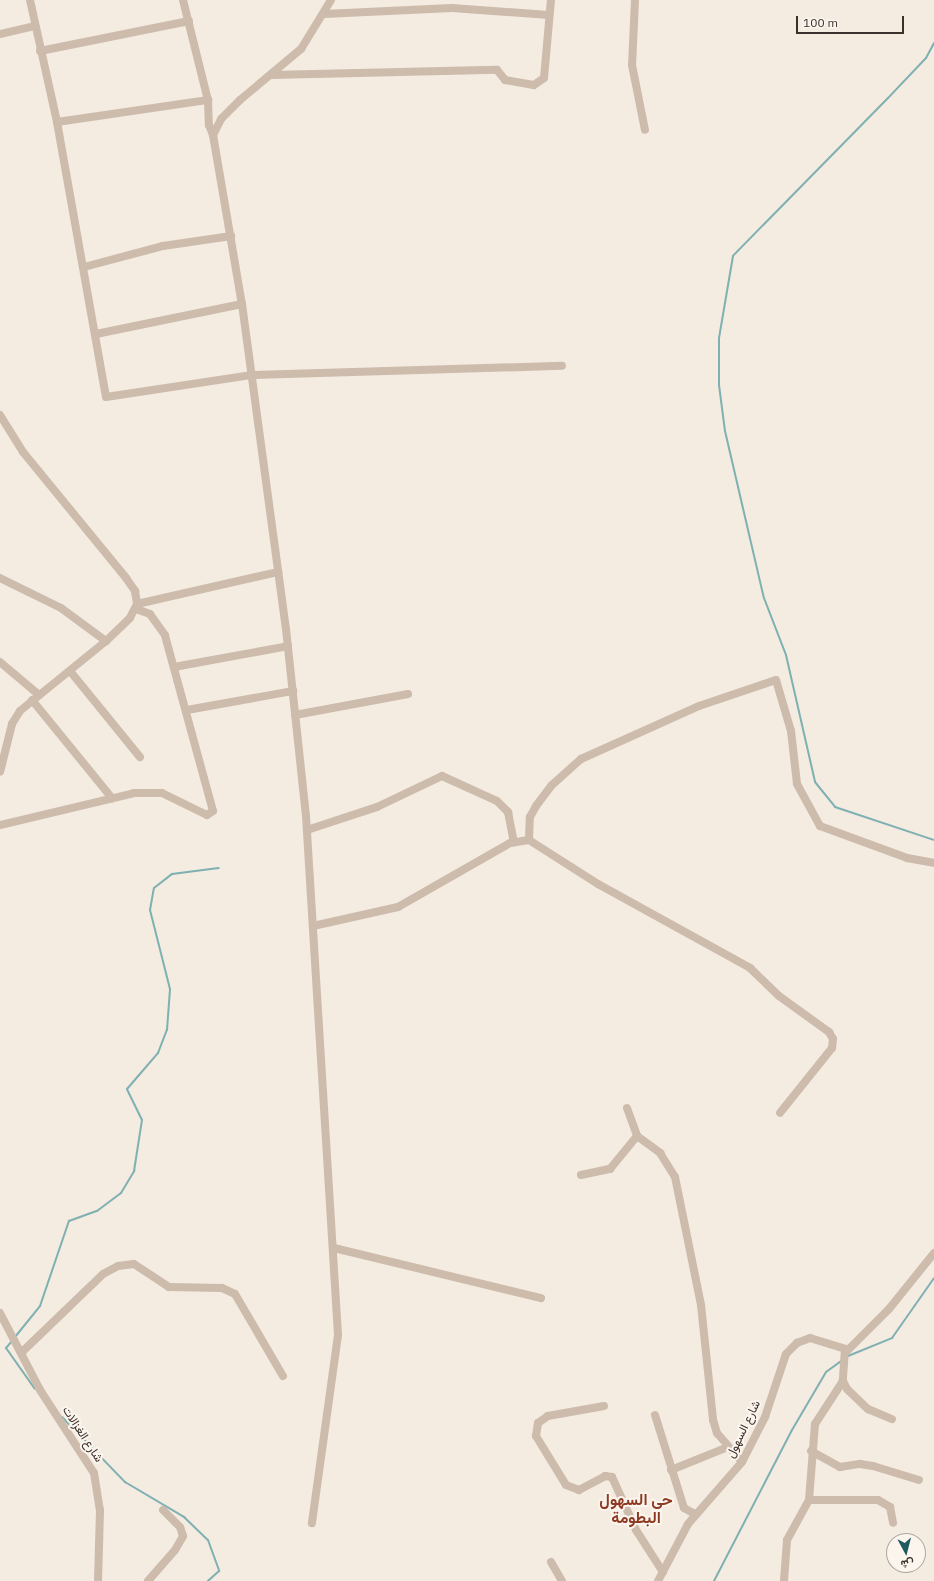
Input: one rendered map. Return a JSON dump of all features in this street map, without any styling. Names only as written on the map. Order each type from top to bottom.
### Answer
[{"type":"street","points":[[30,0],[40,51],[57,122],[96,334],[106,397],[252,375],[562,366]]},
{"type":"street","points":[[183,0],[208,100],[208,125],[213,135],[242,304],[288,646],[307,830],[324,1135],[334,1248],[338,1335],[312,1523]]},
{"type":"street","points":[[213,135],[221,119],[301,49],[324,14],[331,0]]},
{"type":"street","points":[[271,75],[497,70],[505,80],[534,85],[544,78],[550,0]]},
{"type":"street","points":[[635,0],[632,65],[645,130]]},
{"type":"street","points":[[324,14],[452,8],[549,15]]},
{"type":"street","points":[[40,51],[189,21]]},
{"type":"street","points":[[0,34],[35,26]]},
{"type":"street","points":[[57,122],[208,100]]},
{"type":"street","points":[[84,267],[163,246],[231,236]]},
{"type":"street","points":[[96,334],[242,304]]},
{"type":"street","points":[[0,415],[28,458],[126,578],[135,591],[137,606],[158,622],[187,710],[213,811],[207,814],[162,793],[112,798],[0,825]]},
{"type":"street","points":[[0,772],[12,724],[32,700],[70,672],[106,641],[137,606],[278,572]]},
{"type":"street","points":[[0,578],[61,608],[106,641]]},
{"type":"street","points":[[174,667],[288,646]]},
{"type":"street","points":[[0,662],[39,695]]},
{"type":"street","points":[[70,672],[140,757]]},
{"type":"street","points":[[529,840],[530,816],[552,785],[580,759],[699,706],[776,680],[791,731],[797,784],[820,826],[907,858],[934,863]]},
{"type":"street","points":[[187,710],[293,691]]},
{"type":"street","points":[[295,715],[408,694]]},
{"type":"street","points":[[32,700],[112,798]]},
{"type":"street","points":[[307,830],[377,807],[442,776],[452,778],[497,801],[508,812],[514,842]]},
{"type":"street","points":[[313,926],[398,907],[514,842],[529,840],[598,884],[750,968],[779,996],[829,1032],[833,1040],[832,1048],[780,1113]]},
{"type":"street","points":[[627,1108],[637,1136],[660,1153],[675,1177],[700,1300],[713,1420],[728,1448],[742,1462]]},
{"type":"street","points":[[581,1175],[610,1169],[637,1136]]},
{"type":"street","points":[[334,1248],[541,1298]]},
{"type":"street","points":[[784,1581],[787,1540],[809,1500],[811,1451],[815,1424],[843,1381],[846,1351],[889,1309],[934,1253]]},
{"type":"street","points":[[22,1352],[103,1274],[118,1266],[134,1264],[169,1287],[222,1288],[235,1294],[283,1376]]},
{"type":"street","name":"شارع الغزالات","points":[[0,1313],[22,1352],[40,1390],[94,1473],[100,1510],[98,1581]]},
{"type":"street","name":"شارع السهول","points":[[658,1581],[695,1514],[742,1462],[765,1417],[786,1354],[797,1343],[810,1338],[846,1351]]},
{"type":"street","points":[[843,1381],[860,1403],[892,1419]]},
{"type":"street","points":[[604,1406],[548,1416],[538,1424],[536,1436],[566,1485],[579,1490],[605,1476],[612,1477],[636,1530],[663,1572]]},
{"type":"street","points":[[655,1415],[684,1508],[695,1514]]},
{"type":"street","points":[[671,1470],[728,1448]]},
{"type":"street","points":[[811,1451],[840,1468],[860,1464],[873,1466],[919,1480]]},
{"type":"street","points":[[809,1500],[878,1500],[890,1507],[893,1523]]},
{"type":"street","points":[[148,1581],[175,1550],[182,1536],[180,1527],[163,1510]]},
{"type":"street","points":[[551,1562],[562,1581]]},
{"type":"waterway","points":[[934,43],[926,58],[733,256],[719,338],[719,385],[725,431],[764,598],[786,655],[815,782],[835,807],[934,840]]},
{"type":"waterway","points":[[15,1337],[40,1306],[69,1221],[97,1211],[121,1193],[134,1171],[142,1120],[127,1089],[158,1053],[167,1030],[170,989],[150,910],[154,888],[172,874],[219,868]]},
{"type":"waterway","points":[[848,1356],[892,1338],[934,1278]]},
{"type":"waterway","points":[[12,1341],[6,1348],[35,1389]]},
{"type":"waterway","points":[[714,1581],[792,1430],[826,1372],[841,1361]]},
{"type":"waterway","points":[[62,1417],[125,1482],[184,1517],[208,1540],[219,1571],[208,1581]]},
{"type":"district","name":"حي السهول البطومة","points":[[636,1508]]}]
